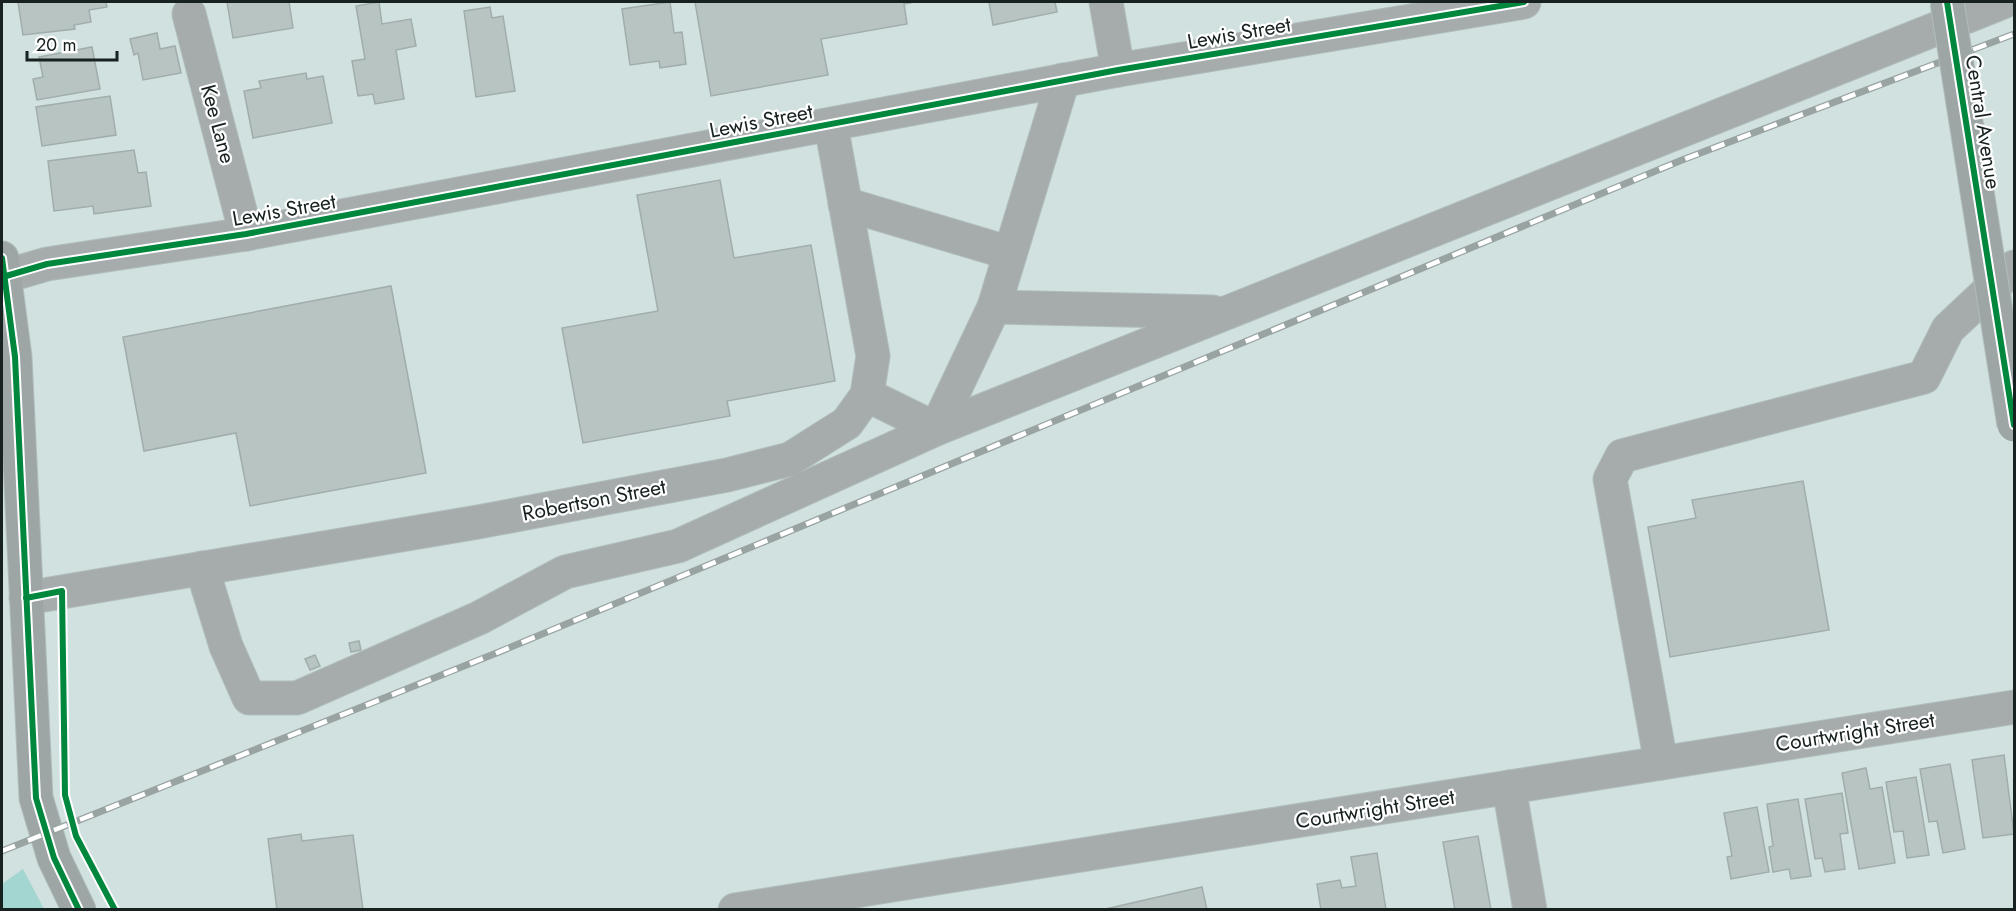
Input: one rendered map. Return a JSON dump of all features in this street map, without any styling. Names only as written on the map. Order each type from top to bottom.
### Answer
[{"type":"main road","name":"Central Avenue","points":[[1947,2],[2014,425]]},
{"type":"main road","points":[[4,267],[15,357],[36,798],[54,858],[79,909]]},
{"type":"street","points":[[1106,2],[1118,70]]},
{"type":"street","name":"Lewis Street","points":[[4,267],[47,264],[246,234],[1118,70],[1524,2]]},
{"type":"street","points":[[202,568],[226,646],[249,698],[297,698],[478,618],[566,572],[678,546],[936,429],[2003,2]]},
{"type":"street","name":"Kee Lane","points":[[189,14],[246,234]]},
{"type":"street","points":[[936,429],[994,307],[1062,81]]},
{"type":"street","name":"Robertson Street","points":[[26,598],[478,522],[727,475],[790,459],[847,423],[867,395],[873,356],[831,125]]},
{"type":"street","points":[[845,204],[1010,253]]},
{"type":"street","points":[[1661,763],[1610,479],[1622,456],[1924,377],[1948,329],[2014,267]]},
{"type":"street","points":[[994,307],[1227,313]]},
{"type":"street","points":[[867,395],[936,429]]},
{"type":"street","name":"Courtwright Street","points":[[735,909],[2014,707]]},
{"type":"street","points":[[1509,787],[1530,909]]},
{"type":"shaded area","points":[[23,869],[44,909],[2,909],[2,884]]},
{"type":"pier","points":[[9,835],[13,855],[8,865],[2,868],[2,838]]},
{"type":"building","points":[[18,2],[106,2],[107,7],[89,10],[91,22],[74,25],[75,29],[23,35]]},
{"type":"building","points":[[227,2],[289,2],[293,28],[233,38]]},
{"type":"building","points":[[379,2],[382,24],[411,19],[416,46],[396,50],[404,99],[375,104],[373,94],[358,96],[352,61],[365,59],[356,6]]},
{"type":"building","points":[[670,2],[674,33],[682,32],[686,64],[660,68],[659,61],[630,65],[622,9]]},
{"type":"building","points":[[695,2],[915,2],[904,4],[907,24],[821,39],[828,75],[711,96]]},
{"type":"building","points":[[989,2],[1055,2],[1057,12],[993,25]]},
{"type":"building","points":[[490,7],[492,18],[503,16],[515,91],[476,97],[464,11]]},
{"type":"building","points":[[157,33],[160,49],[175,46],[181,73],[143,80],[138,53],[134,55],[130,39]]},
{"type":"building","points":[[92,47],[100,89],[37,100],[33,79],[43,77],[39,57]]},
{"type":"building","points":[[306,73],[307,79],[323,76],[332,123],[253,138],[244,91],[261,88],[259,81]]},
{"type":"building","points":[[110,96],[116,135],[42,146],[36,107]]},
{"type":"building","points":[[134,150],[138,173],[146,172],[151,206],[94,214],[93,206],[54,211],[48,161]]},
{"type":"building","points":[[720,180],[734,258],[811,245],[835,381],[727,401],[730,416],[583,443],[562,328],[658,311],[637,195]]},
{"type":"building","points":[[391,286],[426,473],[250,506],[236,433],[144,451],[123,337]]},
{"type":"building","points":[[1803,481],[1829,630],[1670,657],[1648,527],[1696,518],[1692,500]]},
{"type":"building","points":[[359,641],[361,650],[351,652],[349,643]]},
{"type":"building","points":[[315,655],[320,666],[310,670],[305,659]]},
{"type":"building","points":[[2004,755],[2014,834],[1983,838],[1972,760]]},
{"type":"building","points":[[1950,764],[1965,849],[1943,853],[1937,821],[1929,822],[1920,769]]},
{"type":"building","points":[[1866,768],[1870,789],[1882,787],[1895,863],[1859,869],[1842,773]]},
{"type":"building","points":[[1916,777],[1929,855],[1907,858],[1903,831],[1894,832],[1886,782]]},
{"type":"building","points":[[1842,793],[1848,833],[1840,834],[1845,869],[1825,872],[1822,858],[1815,859],[1805,799]]},
{"type":"building","points":[[1798,799],[1811,876],[1791,879],[1789,869],[1773,872],[1769,847],[1773,846],[1767,804]]},
{"type":"building","points":[[1757,807],[1769,872],[1731,879],[1727,857],[1732,856],[1724,813]]},
{"type":"building","points":[[301,834],[302,841],[353,835],[363,910],[277,910],[268,839]]},
{"type":"building","points":[[1478,836],[1491,910],[1455,910],[1443,842]]},
{"type":"building","points":[[1377,853],[1386,910],[1321,910],[1317,884],[1340,880],[1342,888],[1356,886],[1351,857]]},
{"type":"building","points":[[1202,887],[1207,910],[1101,910]]},
{"type":"railway","points":[[2,851],[499,652],[1682,160],[2014,34]]},
{"type":"cycle path","points":[[6,276],[47,264],[246,234],[1118,70],[1524,2]]},
{"type":"cycle path","points":[[1947,2],[2014,425]]},
{"type":"cycle path","points":[[2,258],[15,357],[36,798],[54,858],[79,910]]},
{"type":"cycle path","points":[[26,598],[62,591],[65,795],[76,836],[115,910]]}]
